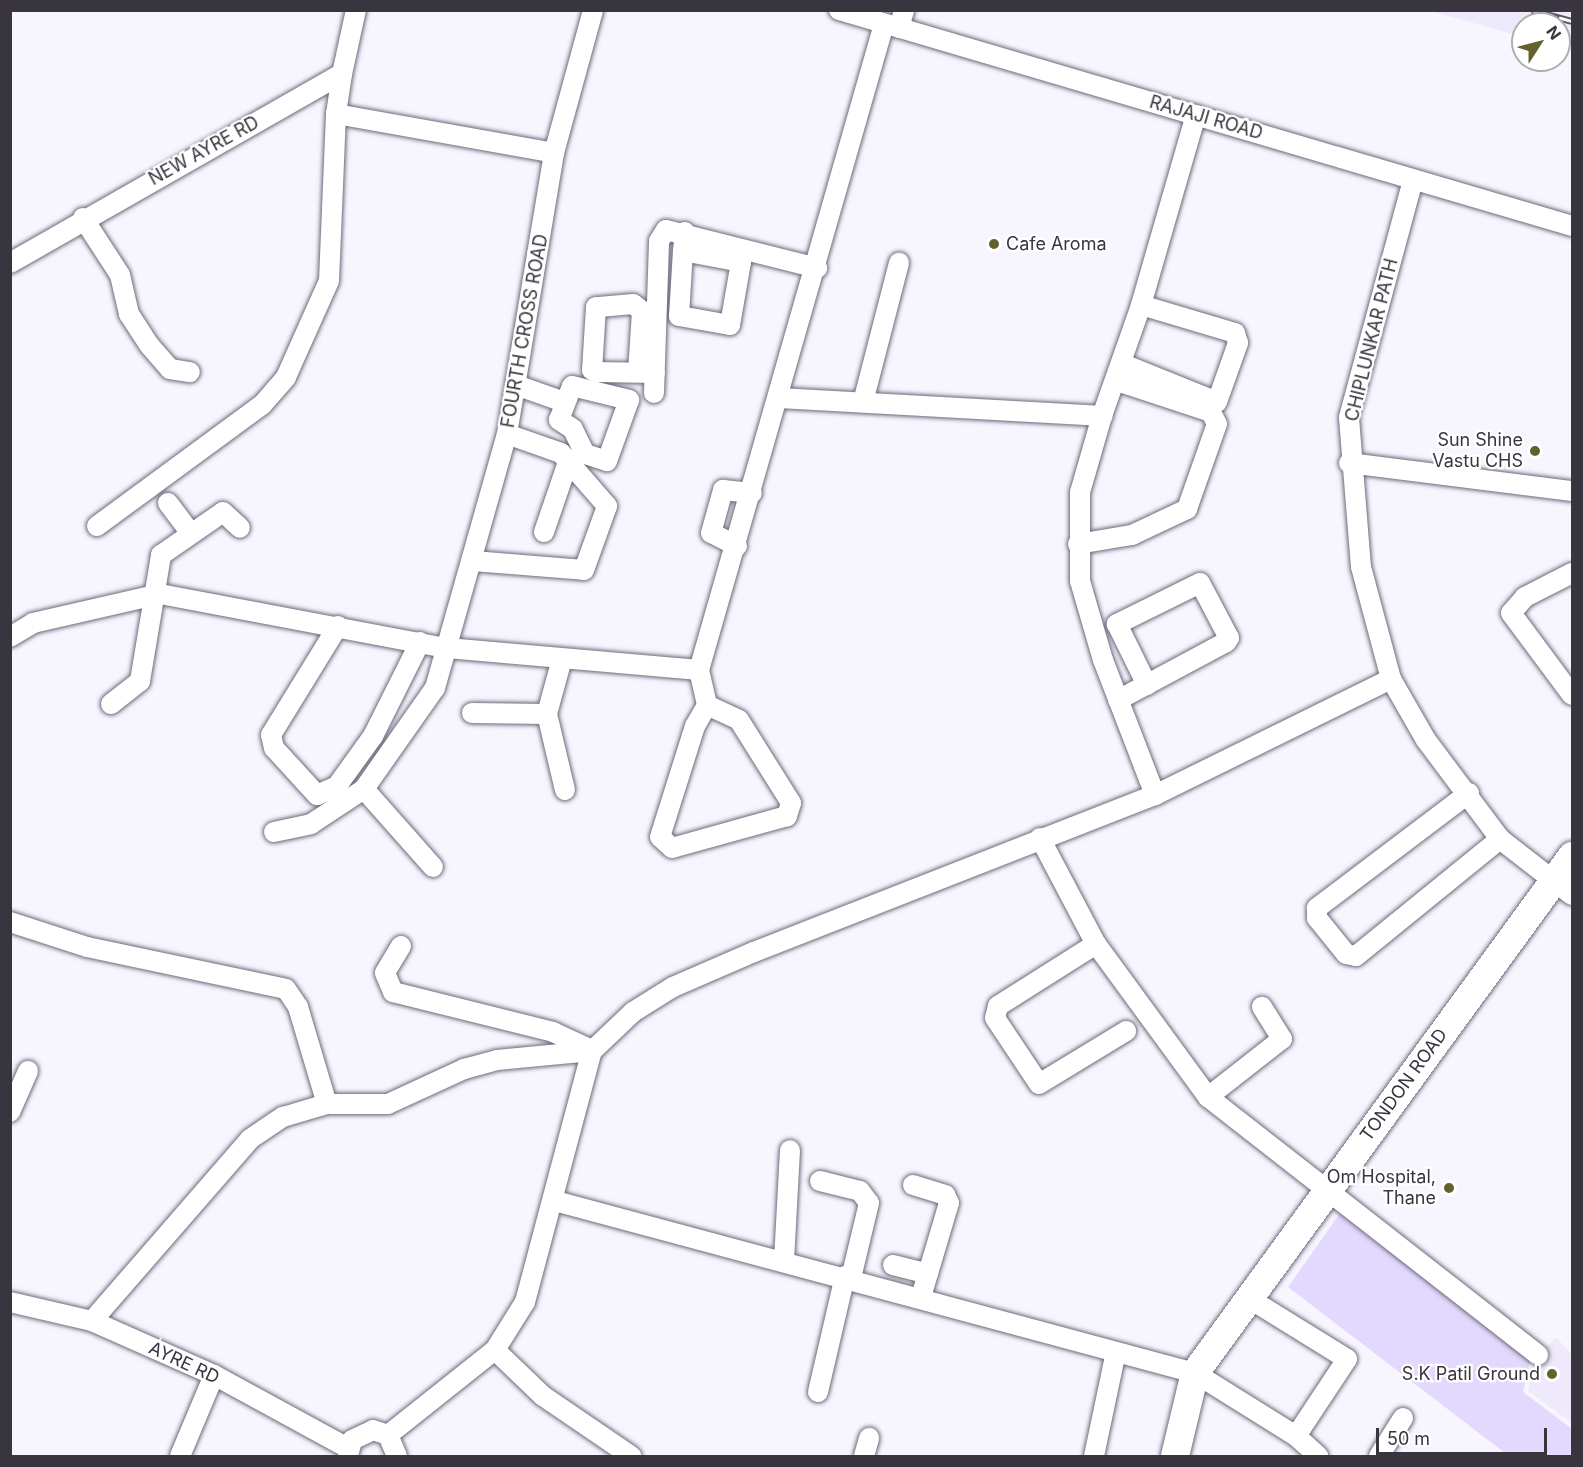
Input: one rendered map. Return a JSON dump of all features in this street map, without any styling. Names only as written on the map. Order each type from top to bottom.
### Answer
[{"type":"street","points":[[97,526],[262,405],[286,377],[329,281],[336,114],[356,10]]},
{"type":"street","name":"FOURTH CROSS ROAD","points":[[364,789],[435,688],[473,561],[507,434],[554,153],[592,10]]},
{"type":"street","name":"RAJAJI ROAD","points":[[851,12],[895,21],[1196,116],[1572,226]]},
{"type":"street","points":[[707,705],[739,720],[791,803],[787,816],[672,848],[660,837],[695,726],[707,705],[699,670],[817,268],[895,21]]},
{"type":"street","name":"NEW AYRE RD","points":[[10,263],[83,218],[342,74]]},
{"type":"street","points":[[336,114],[554,153]]},
{"type":"street","points":[[1155,795],[1118,700],[1080,581],[1078,544],[1080,492],[1102,416],[1120,373],[1142,305],[1196,116]]},
{"type":"street","name":"CHIPLUNKAR PATH","points":[[1413,180],[1349,418],[1349,463],[1360,567],[1390,679],[1426,740],[1469,794],[1500,839],[1563,889]]},
{"type":"street","points":[[83,218],[120,275],[129,314],[150,346],[170,369],[190,372]]},
{"type":"street","points":[[654,393],[646,373],[659,241],[666,230],[684,241],[817,268]]},
{"type":"street","points":[[863,402],[898,263]]},
{"type":"street","points":[[1120,373],[1191,388],[1195,398],[1217,402],[1238,342],[1235,333],[1142,305]]},
{"type":"street","points":[[1078,544],[1132,535],[1186,509],[1217,424],[1211,412],[1120,373]]},
{"type":"street","points":[[516,385],[564,402]]},
{"type":"street","points":[[780,398],[1102,416]]},
{"type":"street","points":[[473,561],[494,567],[584,570],[608,506],[569,459],[548,446],[507,434]]},
{"type":"street","points":[[544,532],[569,459]]},
{"type":"street","points":[[1349,463],[1572,490]]},
{"type":"street","points":[[737,546],[711,533],[723,490],[752,494]]},
{"type":"street","points":[[168,503],[191,533]]},
{"type":"street","points":[[111,704],[140,681],[153,595],[165,564],[191,533],[226,511],[240,528]]},
{"type":"street","points":[[1572,573],[1525,597],[1511,613],[1572,695]]},
{"type":"street","points":[[1118,700],[1147,685],[1229,638],[1200,583],[1117,624],[1147,685]]},
{"type":"street","points":[[10,637],[33,623],[153,595],[338,626],[447,648],[699,670]]},
{"type":"street","points":[[338,626],[271,735],[274,748],[317,795],[337,786],[373,736],[420,642]]},
{"type":"street","points":[[562,659],[547,714],[565,790]]},
{"type":"street","points":[[388,1436],[495,1350],[525,1302],[555,1201],[592,1051],[633,1012],[673,987],[1040,838],[1155,795],[1390,679]]},
{"type":"street","points":[[472,713],[547,714]]},
{"type":"street","points":[[274,832],[310,824],[364,789],[433,867]]},
{"type":"street","points":[[1469,794],[1317,908],[1317,918],[1346,954],[1356,956],[1500,839]]},
{"type":"street","points":[[1040,838],[1096,944],[1208,1097],[1538,1355]]},
{"type":"street","name":"TONDON ROAD","points":[[1195,1373],[1326,1191],[1563,889],[1572,856]]},
{"type":"street","points":[[10,922],[87,947],[286,989],[298,1007],[327,1104]]},
{"type":"street","points":[[1096,944],[998,1006],[994,1018],[1039,1084],[1126,1031]]},
{"type":"street","points":[[401,946],[385,973],[393,992],[553,1032],[592,1051]]},
{"type":"street","points":[[1208,1097],[1282,1039],[1262,1007]]},
{"type":"street","points":[[92,1321],[250,1139],[283,1117],[327,1104],[388,1104],[497,1060],[592,1051]]},
{"type":"street","points":[[10,1112],[28,1071]]},
{"type":"street","points":[[784,1261],[790,1150]]},
{"type":"street","points":[[818,1392],[869,1203],[860,1191],[820,1180]]},
{"type":"street","points":[[913,1185],[945,1195],[949,1203],[921,1297]]},
{"type":"street","points":[[555,1201],[848,1277],[1195,1373],[1296,1436],[1318,1456]]},
{"type":"street","points":[[893,1265],[928,1275]]},
{"type":"street","points":[[1250,1299],[1347,1359],[1296,1436]]},
{"type":"street","name":"AYRE RD","points":[[10,1302],[92,1321],[214,1376],[348,1452]]},
{"type":"street","points":[[495,1350],[543,1396],[631,1456]]},
{"type":"street","points":[[1094,1456],[1116,1352]]},
{"type":"street","points":[[1175,1456],[1195,1373]]},
{"type":"street","points":[[180,1456],[214,1376]]},
{"type":"street","points":[[1365,1456],[1394,1420],[1379,1456]]},
{"type":"street","points":[[348,1452],[365,1431],[388,1436]]},
{"type":"street","points":[[388,1436],[397,1456]]},
{"type":"shaded area","points":[[1431,11],[1572,11],[1572,51],[1571,12],[1511,12],[1511,34]]},
{"type":"shaded area","points":[[1343,1209],[1531,1357],[1523,1392],[1572,1429],[1572,1456],[1509,1456],[1288,1287]]},
{"type":"shaded area","name":"S.K Patil Ground","points":[[1556,1337],[1572,1355],[1572,1423],[1528,1391],[1536,1358]]},
{"type":"railway","points":[[1532,10],[1572,21]]},
{"type":"place","name":"Cafe Aroma","points":[[994,244]]},
{"type":"place","name":"Sun Shine Vastu CHS","points":[[1535,451]]},
{"type":"place","name":"Om Hospital, Thane","points":[[1449,1188]]},
{"type":"place","name":"S.K Patil Ground","points":[[1552,1374]]}]
